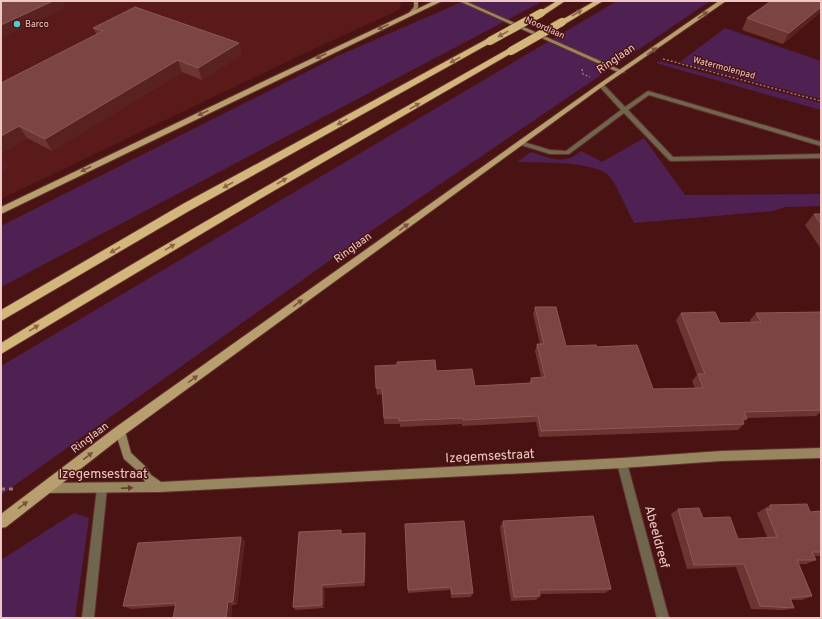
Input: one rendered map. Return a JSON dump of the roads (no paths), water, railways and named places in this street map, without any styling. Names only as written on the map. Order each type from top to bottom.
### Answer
[{"type":"highway","points":[[1,316],[185,208],[562,1]]},
{"type":"highway","points":[[1,349],[292,174],[600,1]]},
{"type":"main road","points":[[1,211],[262,84],[438,1]]},
{"type":"main road","name":"Ringlaan","points":[[1,522],[120,431],[601,85],[622,72],[723,1]]},
{"type":"street","points":[[410,14],[416,7],[416,1]]},
{"type":"street","name":"Noordlaan","points":[[461,1],[622,72]]},
{"type":"street","points":[[601,85],[671,159],[821,156]]},
{"type":"street","points":[[520,143],[550,152],[567,153],[648,93],[821,144]]},
{"type":"street","name":"Izegemsestraat","points":[[120,431],[127,456],[144,470],[148,478],[160,487]]},
{"type":"street","name":"Izegemsestraat","points":[[46,488],[160,487],[622,463],[721,456],[821,453]]},
{"type":"street","name":"Abeeldreef","points":[[622,463],[663,618]]},
{"type":"street","points":[[88,618],[102,488]]},
{"type":"place","name":"Barco","points":[[17,24]]}]
